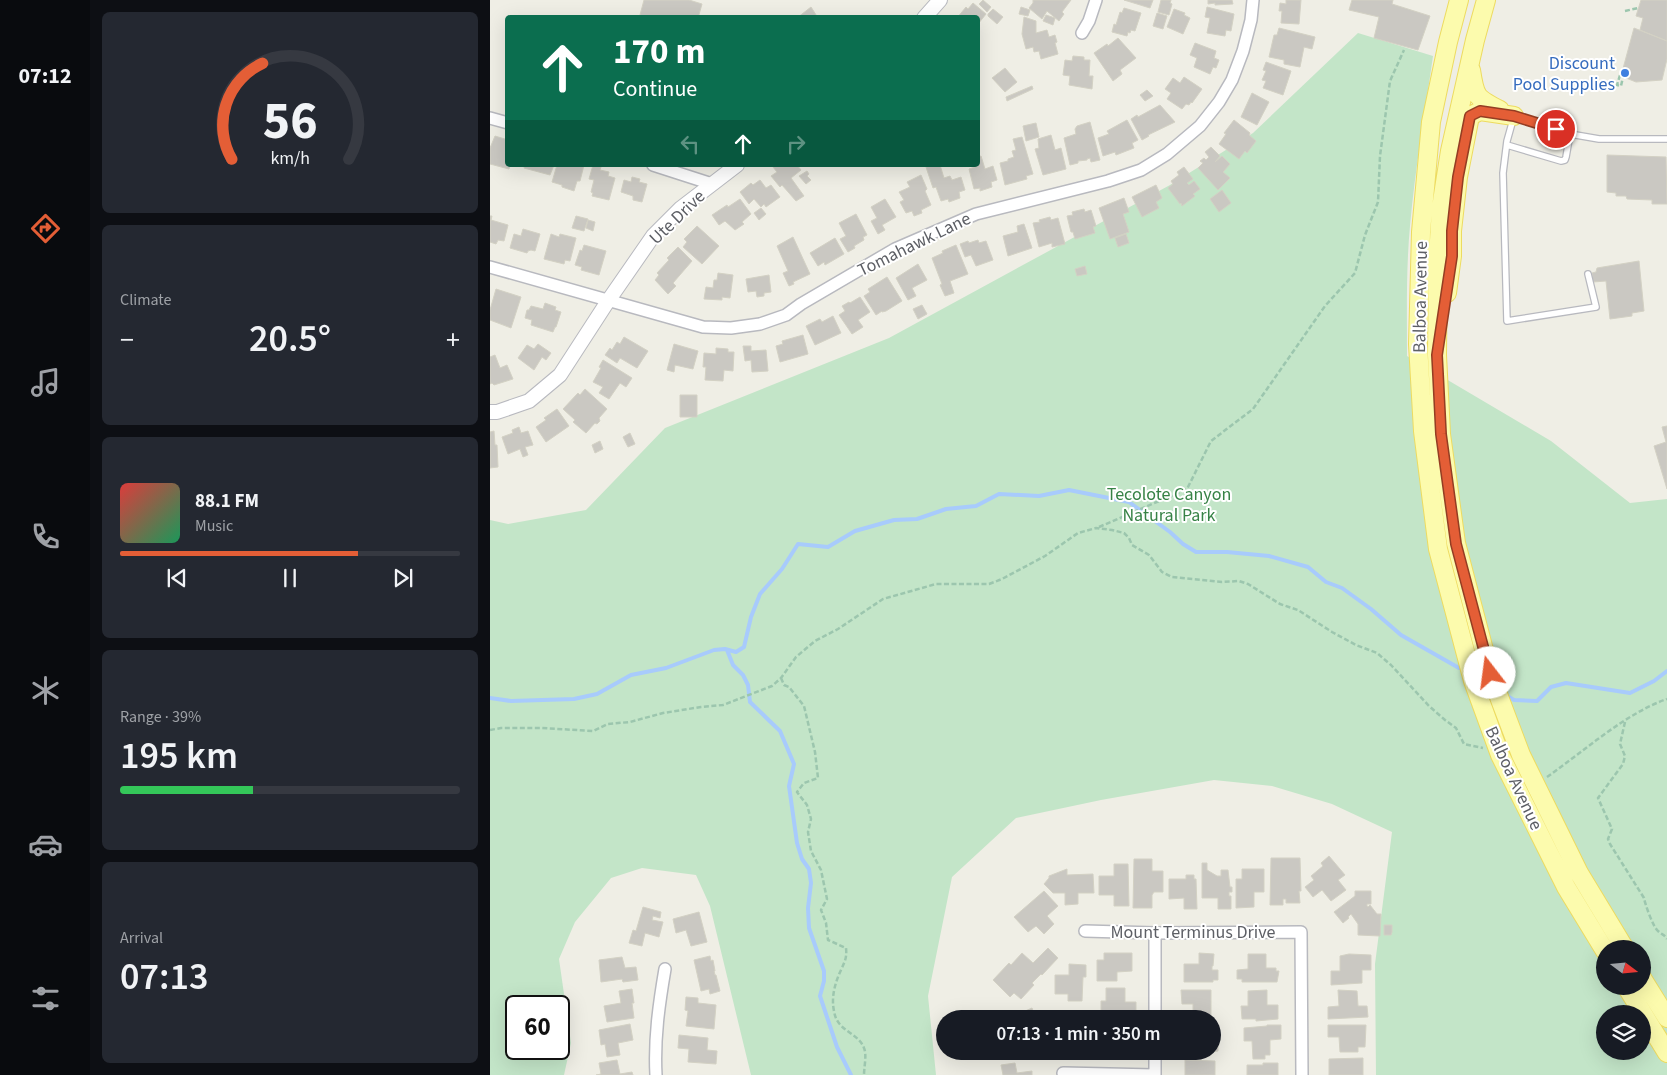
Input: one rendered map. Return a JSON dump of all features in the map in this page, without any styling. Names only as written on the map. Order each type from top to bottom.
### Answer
[{"type":"main road","name":"Balboa Avenue","points":[[1459,0],[1431,122],[1421,232],[1418,344],[1423,431],[1438,549],[1473,681],[1499,752],[1566,887],[1598,940]]},
{"type":"main road","name":"Balboa Avenue","points":[[1486,0],[1450,151],[1441,208],[1438,257],[1437,355],[1441,434],[1456,544],[1490,673],[1521,755],[1579,873],[1620,940]]},
{"type":"main road","points":[[1470,64],[1474,89],[1482,101],[1514,116]]},
{"type":"main road","points":[[1437,355],[1452,256],[1452,231],[1458,177],[1470,116],[1480,111],[1514,116]]},
{"type":"main road","points":[[1651,992],[1667,1018]]},
{"type":"main road","points":[[1632,995],[1667,1053]]},
{"type":"street","points":[[927,15],[940,0]]},
{"type":"street","points":[[1082,33],[1090,21],[1096,0]]},
{"type":"street","name":"Tomahawk Lane","points":[[490,267],[703,327],[731,328],[760,324],[786,315],[801,304],[895,249],[976,214],[1108,181],[1141,170],[1167,154],[1200,126],[1219,102],[1232,80],[1243,51],[1251,20],[1252,0]]},
{"type":"street","points":[[490,118],[505,122]]},
{"type":"street","points":[[659,167],[712,184]]},
{"type":"street","name":"Ute Drive","points":[[490,412],[497,412],[529,400],[560,375],[653,236],[681,208],[734,167]]},
{"type":"street","name":"Mount Terminus Drive","points":[[1085,931],[1154,934],[1301,932],[1302,1075]]},
{"type":"street","points":[[1154,934],[1155,1010]]},
{"type":"street","points":[[656,1075],[655,1055],[658,1006],[665,969]]},
{"type":"street","points":[[1063,1073],[1155,1075],[1155,1060]]},
{"type":"lane","points":[[1588,274],[1596,307],[1507,321],[1503,173],[1514,116],[1570,134],[1599,139],[1667,139]]},
{"type":"lane","points":[[1507,145],[1562,161],[1566,157],[1570,134]]},
{"type":"path","points":[[1625,11],[1638,8]]},
{"type":"path","points":[[490,730],[502,728],[542,728],[593,731],[608,724],[630,722],[663,713],[723,705],[772,686],[781,678],[796,657],[815,641],[838,629],[883,599],[936,584],[989,584],[1045,556],[1078,533],[1096,528],[1187,489],[1210,441],[1252,409],[1325,306],[1355,273],[1365,235],[1378,202],[1380,156],[1390,81],[1404,50]]},
{"type":"path","points":[[1096,528],[1124,534],[1129,538],[1132,545],[1149,555],[1162,572],[1172,577],[1222,582],[1239,581],[1248,584],[1280,604],[1298,610],[1356,645],[1377,653],[1391,665],[1429,706],[1456,728],[1464,744],[1499,752]]},
{"type":"path","points":[[781,678],[784,685],[789,687],[804,706],[815,752],[818,778],[804,783],[797,792],[807,805],[811,819],[808,832],[811,851],[821,870],[827,899],[821,910],[826,923],[828,940],[846,948],[847,958],[840,971],[832,997],[834,1013],[837,1023],[858,1040],[865,1049],[864,1075]]},
{"type":"path","points":[[1536,786],[1650,705],[1667,699]]},
{"type":"path","points":[[1625,722],[1620,744],[1625,756],[1623,764],[1598,798],[1612,829],[1608,839],[1610,844],[1644,898],[1657,931],[1667,939]]},
{"type":"green space","name":"Tecolote Canyon Natural Park","points":[[1358,33],[1433,56],[1417,162],[1410,226],[1407,274],[1407,356],[1551,441],[1630,503],[1667,499],[1667,1075],[1376,1075],[1375,964],[1392,832],[1332,804],[1272,786],[1214,780],[1101,800],[1016,818],[952,877],[928,996],[936,1075],[751,1075],[710,906],[696,875],[642,868],[611,878],[575,922],[559,959],[564,995],[505,995],[505,1060],[567,1060],[564,1075],[490,1075],[490,520],[508,524],[586,510],[665,428],[889,338],[1170,185],[1253,133]]},
{"type":"building","points":[[644,0],[689,0],[702,4],[699,15],[640,15]]},
{"type":"building","points":[[983,0],[991,7],[987,12],[979,4]]},
{"type":"building","points":[[1033,0],[1071,0],[1062,12],[1064,14],[1059,21],[1047,11],[1042,19],[1029,8]]},
{"type":"building","points":[[1124,0],[1153,0],[1150,8]]},
{"type":"building","points":[[1161,0],[1171,0],[1170,3],[1172,4],[1169,15],[1158,12]]},
{"type":"building","points":[[1208,0],[1232,0],[1233,4],[1208,4]]},
{"type":"building","points":[[1286,0],[1301,0],[1299,24],[1281,23],[1282,11],[1279,11],[1280,3],[1286,4]]},
{"type":"building","points":[[1352,0],[1393,0],[1392,4],[1430,16],[1418,50],[1374,38],[1379,17],[1349,10]]},
{"type":"building","points":[[1641,0],[1667,0],[1667,41],[1640,30],[1643,18],[1636,16]]},
{"type":"building","points":[[973,3],[986,14],[980,22],[980,15],[959,15],[966,7],[968,9]]},
{"type":"building","points":[[811,7],[816,15],[801,15]]},
{"type":"building","points":[[1021,7],[1030,10],[1028,16],[1019,14]]},
{"type":"building","points":[[1207,7],[1234,14],[1231,31],[1226,30],[1225,36],[1207,33],[1210,18],[1205,17]]},
{"type":"building","points":[[1124,8],[1141,13],[1135,31],[1131,30],[1127,36],[1112,32],[1120,12],[1122,13]]},
{"type":"building","points":[[993,9],[1003,17],[997,24],[988,16]]},
{"type":"building","points":[[1174,9],[1185,13],[1184,15],[1190,18],[1183,34],[1167,27]]},
{"type":"building","points":[[1157,13],[1167,16],[1163,29],[1153,26]]},
{"type":"building","points":[[1046,15],[1055,18],[1053,25],[1043,21]]},
{"type":"building","points":[[1024,17],[1036,21],[1036,33],[1047,30],[1049,37],[1055,35],[1058,54],[1041,59],[1039,51],[1034,52],[1033,47],[1026,49],[1022,34]]},
{"type":"building","points":[[1279,28],[1315,37],[1312,49],[1304,47],[1300,67],[1284,64],[1284,60],[1269,57],[1274,35],[1277,35]]},
{"type":"building","points":[[1634,28],[1667,41],[1667,59],[1662,80],[1636,82],[1621,76]]},
{"type":"building","points":[[1118,38],[1136,58],[1120,70],[1122,74],[1113,81],[1094,53]]},
{"type":"building","points":[[1195,43],[1216,51],[1214,58],[1219,60],[1216,68],[1213,67],[1210,74],[1194,67],[1197,58],[1190,55]]},
{"type":"building","points":[[1073,56],[1084,57],[1084,60],[1090,60],[1089,76],[1093,76],[1092,89],[1069,85],[1070,76],[1063,75],[1065,60],[1072,61]]},
{"type":"building","points":[[1266,62],[1291,71],[1283,95],[1263,88],[1266,81],[1262,80],[1266,71],[1263,70]]},
{"type":"building","points":[[1005,68],[1017,82],[1005,92],[992,78]]},
{"type":"building","points":[[1184,77],[1202,89],[1192,103],[1186,104],[1182,109],[1167,99],[1171,93],[1165,89],[1173,78],[1180,83]]},
{"type":"building","points":[[1032,86],[1033,89],[1007,101],[1006,97]]},
{"type":"building","points":[[1147,90],[1153,96],[1145,101],[1140,95]]},
{"type":"building","points":[[1252,93],[1269,102],[1257,125],[1241,117]]},
{"type":"building","points":[[1160,105],[1175,122],[1148,135],[1142,140],[1131,119]]},
{"type":"building","points":[[1127,120],[1138,140],[1132,143],[1134,148],[1116,155],[1115,152],[1103,156],[1098,138],[1109,134],[1107,131]]},
{"type":"building","points":[[1234,120],[1250,133],[1249,135],[1256,141],[1247,153],[1245,151],[1239,159],[1219,144],[1226,134],[1224,133]]},
{"type":"building","points":[[1090,122],[1100,160],[1091,162],[1090,158],[1070,165],[1064,138],[1076,134],[1075,129],[1077,126]]},
{"type":"building","points":[[1036,123],[1039,137],[1026,141],[1023,126]]},
{"type":"building","points":[[1051,135],[1055,150],[1061,148],[1066,169],[1043,175],[1035,149],[1039,148],[1038,139]]},
{"type":"building","points":[[495,136],[505,139],[505,167],[510,167],[509,169],[490,164],[490,148]]},
{"type":"building","points":[[1022,137],[1033,174],[1026,176],[1027,179],[1005,185],[1000,163],[1014,157],[1012,151],[1016,150],[1013,139]]},
{"type":"building","points":[[1211,147],[1220,156],[1215,162],[1222,156],[1230,164],[1223,172],[1230,178],[1218,190],[1198,168],[1203,163],[1200,161],[1204,158],[1206,160],[1209,157],[1205,152]]},
{"type":"building","points":[[1607,155],[1666,157],[1667,204],[1652,204],[1652,200],[1627,199],[1626,196],[1616,196],[1616,193],[1607,192]]},
{"type":"building","points":[[980,156],[985,169],[993,166],[997,180],[991,182],[992,187],[980,191],[980,188],[974,189],[969,169],[980,167]]},
{"type":"building","points":[[524,167],[553,167],[550,175]]},
{"type":"building","points":[[556,167],[584,167],[580,181],[577,181],[574,191],[552,182]]},
{"type":"building","points":[[592,167],[601,167],[600,170],[609,172],[608,176],[615,178],[609,200],[592,196],[594,180],[589,179]]},
{"type":"building","points":[[773,167],[799,167],[801,170],[791,178],[804,196],[796,201],[782,185],[780,187],[771,176],[777,172]]},
{"type":"building","points":[[926,167],[941,167],[944,178],[950,176],[952,180],[961,177],[965,190],[959,192],[960,198],[949,202],[948,199],[941,201],[936,187],[933,188]]},
{"type":"building","points":[[1184,167],[1193,179],[1187,183],[1189,185],[1194,181],[1200,189],[1193,194],[1195,196],[1182,206],[1168,188],[1173,184],[1171,181],[1179,175],[1177,172]]},
{"type":"building","points":[[807,171],[809,174],[807,176],[811,180],[806,184],[799,176]]},
{"type":"building","points":[[921,175],[931,205],[921,210],[922,213],[914,216],[912,211],[906,213],[900,202],[904,200],[899,192],[910,187],[907,182]]},
{"type":"building","points":[[632,177],[640,179],[639,182],[647,184],[642,202],[633,200],[633,196],[621,192],[624,180],[631,182]]},
{"type":"building","points":[[760,180],[766,188],[771,185],[780,197],[766,207],[764,204],[761,207],[754,199],[749,204],[740,192],[751,183],[753,185]]},
{"type":"building","points":[[1156,185],[1162,198],[1156,202],[1159,208],[1142,217],[1132,197]]},
{"type":"building","points":[[1222,190],[1231,203],[1219,212],[1210,199]]},
{"type":"building","points":[[1124,198],[1129,212],[1123,214],[1129,232],[1110,239],[1099,208]]},
{"type":"building","points":[[740,199],[751,214],[742,222],[744,224],[735,230],[725,221],[719,225],[712,215]]},
{"type":"building","points":[[885,199],[896,217],[882,225],[885,230],[878,234],[871,221],[877,218],[871,207]]},
{"type":"building","points":[[761,208],[766,214],[759,220],[754,213]]},
{"type":"building","points":[[1084,209],[1085,212],[1091,210],[1096,226],[1093,227],[1095,233],[1075,239],[1067,216],[1073,215],[1072,212]]},
{"type":"building","points":[[856,214],[867,235],[863,237],[864,240],[848,252],[840,239],[846,236],[839,223]]},
{"type":"building","points":[[490,216],[492,216],[491,220],[508,225],[504,241],[498,240],[496,244],[490,242]]},
{"type":"building","points":[[576,216],[588,219],[584,231],[572,228]]},
{"type":"building","points":[[1050,217],[1051,220],[1058,218],[1065,244],[1052,247],[1052,243],[1039,247],[1033,223]]},
{"type":"building","points":[[588,220],[595,222],[593,231],[586,228]]},
{"type":"building","points":[[1024,224],[1032,248],[1008,256],[1003,236],[1018,232],[1017,226]]},
{"type":"building","points":[[697,226],[719,246],[702,264],[683,247],[687,242],[684,239]]},
{"type":"building","points":[[523,229],[540,234],[535,251],[531,250],[527,253],[510,248],[514,234],[521,236]]},
{"type":"building","points":[[551,234],[559,237],[560,234],[576,238],[570,261],[565,260],[564,264],[544,259]]},
{"type":"building","points":[[1126,234],[1129,243],[1118,247],[1115,238]]},
{"type":"building","points":[[793,237],[810,274],[789,286],[783,273],[788,271],[777,246]]},
{"type":"building","points":[[835,238],[844,254],[825,265],[824,262],[818,266],[810,253]]},
{"type":"building","points":[[978,240],[979,243],[986,241],[993,260],[976,266],[971,255],[965,257],[960,244]]},
{"type":"building","points":[[584,245],[606,251],[599,275],[581,270],[582,267],[575,265],[580,250],[582,251]]},
{"type":"building","points":[[956,245],[968,274],[950,281],[954,293],[945,296],[932,258]]},
{"type":"building","points":[[678,247],[692,261],[673,283],[676,286],[668,294],[655,280],[659,275],[657,273],[669,260],[667,258]]},
{"type":"building","points":[[1639,261],[1644,311],[1632,313],[1632,316],[1610,319],[1606,281],[1593,282],[1592,273],[1596,272],[1597,268]]},
{"type":"building","points":[[918,264],[927,280],[912,288],[916,296],[908,300],[896,278]]},
{"type":"building","points":[[1085,266],[1087,274],[1077,276],[1075,269]]},
{"type":"building","points":[[718,273],[733,275],[730,298],[722,297],[722,300],[704,299],[706,287],[713,288],[714,280],[717,280]]},
{"type":"building","points":[[769,275],[771,292],[757,297],[756,291],[748,292],[746,279]]},
{"type":"building","points":[[887,277],[902,301],[876,315],[864,296],[870,292],[868,289]]},
{"type":"building","points":[[496,289],[521,297],[511,328],[490,320],[490,310]]},
{"type":"building","points":[[860,297],[870,312],[858,320],[863,327],[852,334],[839,315],[845,311],[842,306]]},
{"type":"building","points":[[545,303],[556,307],[555,310],[561,312],[553,332],[531,325],[532,320],[525,318],[527,310],[531,306],[543,309]]},
{"type":"building","points":[[922,305],[927,314],[918,319],[913,309]]},
{"type":"building","points":[[833,316],[841,333],[815,345],[806,326],[820,319],[822,322]]},
{"type":"building","points":[[803,335],[808,354],[780,362],[776,346],[783,344],[782,341]]},
{"type":"building","points":[[624,337],[648,351],[637,368],[620,358],[617,363],[605,355],[610,348],[612,350],[617,342],[620,344]]},
{"type":"building","points":[[538,344],[551,353],[546,360],[542,357],[534,370],[518,358],[527,345],[534,349]]},
{"type":"building","points":[[674,344],[698,351],[693,369],[675,365],[674,372],[667,370]]},
{"type":"building","points":[[743,346],[751,346],[751,351],[766,350],[768,371],[752,372],[751,360],[745,361]]},
{"type":"building","points":[[716,348],[728,349],[728,352],[734,352],[733,371],[724,370],[723,381],[705,380],[706,367],[703,367],[704,353],[716,354]]},
{"type":"building","points":[[495,355],[500,368],[507,365],[513,379],[494,385],[490,384],[490,357]]},
{"type":"building","points":[[603,360],[632,378],[626,387],[620,383],[609,399],[599,393],[603,387],[593,382]]},
{"type":"building","points":[[585,389],[607,409],[599,418],[600,421],[597,424],[595,423],[586,433],[573,422],[575,420],[563,409],[578,393],[580,395]]},
{"type":"building","points":[[680,395],[697,395],[697,417],[680,417]]},
{"type":"building","points":[[557,409],[569,426],[546,442],[536,427],[546,420],[544,418]]},
{"type":"building","points":[[1667,426],[1667,489],[1654,446],[1666,442],[1662,427]]},
{"type":"building","points":[[519,427],[521,433],[528,431],[533,445],[525,447],[528,455],[523,457],[520,449],[508,454],[502,437],[513,433],[512,430]]},
{"type":"building","points":[[494,431],[498,467],[490,468],[490,432]]},
{"type":"building","points":[[630,433],[635,444],[628,447],[623,437]]},
{"type":"building","points":[[600,441],[603,449],[595,453],[592,445]]},
{"type":"building","points":[[1329,856],[1345,875],[1338,880],[1346,890],[1331,901],[1322,890],[1313,897],[1305,887],[1314,880],[1311,876],[1323,866],[1321,863]]},
{"type":"building","points":[[1271,858],[1300,858],[1300,903],[1286,903],[1286,899],[1283,899],[1283,905],[1270,905]]},
{"type":"building","points":[[1134,859],[1152,859],[1152,871],[1163,871],[1163,892],[1154,892],[1152,895],[1152,908],[1133,908]]},
{"type":"building","points":[[1202,863],[1207,863],[1207,870],[1217,876],[1221,876],[1221,870],[1228,870],[1230,887],[1232,887],[1232,892],[1229,892],[1229,896],[1231,896],[1231,909],[1218,909],[1218,898],[1202,898]]},
{"type":"building","points":[[1114,864],[1128,864],[1129,906],[1114,906],[1114,895],[1099,895],[1099,876],[1114,876]]},
{"type":"building","points":[[1067,869],[1067,875],[1093,874],[1094,893],[1078,893],[1078,904],[1065,905],[1065,893],[1053,893],[1044,884],[1049,876]]},
{"type":"building","points":[[1242,869],[1264,869],[1264,892],[1254,892],[1254,907],[1236,908],[1236,879],[1242,879]]},
{"type":"building","points":[[1186,875],[1194,875],[1194,879],[1196,879],[1197,909],[1184,909],[1184,898],[1169,899],[1169,879],[1186,879]]},
{"type":"building","points":[[1044,891],[1058,906],[1047,916],[1054,924],[1044,934],[1036,926],[1028,932],[1014,917]]},
{"type":"building","points":[[1355,891],[1371,891],[1371,904],[1367,904],[1367,906],[1370,905],[1377,914],[1381,914],[1380,936],[1358,935],[1358,924],[1351,914],[1343,923],[1334,912],[1355,896]]},
{"type":"building","points":[[643,907],[661,912],[660,918],[653,916],[652,920],[663,922],[659,937],[645,933],[642,946],[629,943],[633,930],[636,931]]},
{"type":"building","points":[[699,912],[707,942],[691,946],[686,930],[676,933],[673,919]]},
{"type":"building","points":[[1384,925],[1392,925],[1391,935],[1384,935]]},
{"type":"building","points":[[1048,948],[1058,958],[1032,983],[1034,985],[1021,999],[1014,993],[1010,997],[993,980],[1009,963],[1011,965],[1022,953],[1033,963]]},
{"type":"building","points":[[1104,953],[1132,953],[1132,971],[1117,972],[1117,981],[1097,981],[1097,960],[1104,960]]},
{"type":"building","points":[[1199,953],[1214,954],[1212,970],[1218,970],[1218,980],[1213,980],[1213,982],[1184,982],[1184,964],[1199,964]]},
{"type":"building","points":[[1248,954],[1266,954],[1266,968],[1276,968],[1276,971],[1279,971],[1277,982],[1242,982],[1242,979],[1237,979],[1237,970],[1248,969]]},
{"type":"building","points":[[1349,954],[1371,955],[1371,970],[1362,970],[1362,983],[1331,985],[1331,971],[1340,971],[1340,956]]},
{"type":"building","points":[[710,956],[711,961],[713,960],[720,991],[710,994],[709,989],[701,991],[694,960]]},
{"type":"building","points":[[622,957],[625,968],[636,967],[638,980],[623,982],[622,979],[601,982],[599,960]]},
{"type":"building","points":[[1069,964],[1086,965],[1086,977],[1083,977],[1082,1001],[1068,1001],[1068,994],[1055,994],[1055,975],[1069,975]]},
{"type":"building","points":[[1106,988],[1125,988],[1125,1002],[1136,1002],[1136,1010],[1101,1010],[1101,1001],[1106,1001]]},
{"type":"building","points":[[632,989],[634,1018],[607,1022],[604,1006],[621,1003],[619,991]]},
{"type":"building","points":[[1181,990],[1211,990],[1211,1010],[1193,1010],[1193,1004],[1182,1004]]},
{"type":"building","points":[[1267,990],[1267,1005],[1278,1005],[1278,1019],[1256,1021],[1256,1019],[1242,1019],[1241,1006],[1248,1006],[1248,991]]},
{"type":"building","points":[[1338,990],[1357,991],[1358,1006],[1367,1006],[1368,1017],[1328,1019],[1328,1007],[1339,1006]]},
{"type":"building","points":[[686,997],[698,998],[698,1003],[716,1005],[714,1029],[686,1026],[688,1011],[685,1010]]},
{"type":"building","points":[[630,1024],[633,1040],[618,1043],[620,1055],[607,1057],[605,1044],[601,1045],[599,1030]]},
{"type":"building","points":[[1281,1025],[1281,1039],[1270,1040],[1270,1055],[1265,1055],[1265,1059],[1253,1059],[1252,1041],[1244,1041],[1244,1028]]},
{"type":"building","points":[[1328,1025],[1366,1025],[1365,1047],[1358,1047],[1358,1052],[1340,1052],[1339,1037],[1328,1037]]},
{"type":"building","points":[[679,1035],[708,1038],[707,1050],[717,1051],[716,1064],[688,1062],[689,1049],[678,1048]]},
{"type":"building","points":[[1363,1058],[1363,1075],[1329,1075],[1329,1059]]},
{"type":"building","points":[[617,1060],[620,1074],[632,1072],[633,1075],[596,1075],[601,1074],[599,1063]]},
{"type":"building","points":[[1185,1060],[1215,1061],[1215,1075],[1185,1075]]},
{"type":"building","points":[[1015,1063],[1017,1073],[1032,1071],[1032,1075],[1003,1075],[1001,1065]]},
{"type":"building","points":[[1263,1063],[1278,1063],[1278,1075],[1247,1075],[1247,1065],[1263,1065]]},
{"type":"waterway","points":[[490,698],[511,701],[574,699],[597,694],[631,675],[666,668],[714,650],[725,649],[736,652],[744,647],[751,617],[760,594],[782,569],[798,544],[828,547],[855,531],[894,520],[917,519],[946,509],[976,506],[999,494],[1039,496],[1069,490],[1129,502],[1196,552],[1227,552],[1269,556],[1308,567],[1326,582],[1342,588],[1371,609],[1401,635],[1459,668]]},
{"type":"waterway","points":[[727,650],[733,665],[743,675],[748,685],[750,702],[780,731],[794,764],[789,786],[797,843],[802,859],[809,869],[811,883],[808,908],[809,928],[824,971],[824,981],[820,996],[837,1047],[851,1075]]},
{"type":"waterway","points":[[1509,697],[1514,700],[1537,701],[1551,687],[1566,683],[1630,693],[1654,681],[1667,671]]},
{"type":"place","name":"Discount Pool Supplies","points":[[1625,73]]},
{"type":"route","points":[[1490,673],[1456,544],[1441,434],[1437,355],[1452,256],[1452,231],[1458,177],[1470,116],[1480,111],[1514,116],[1556,129]]}]
